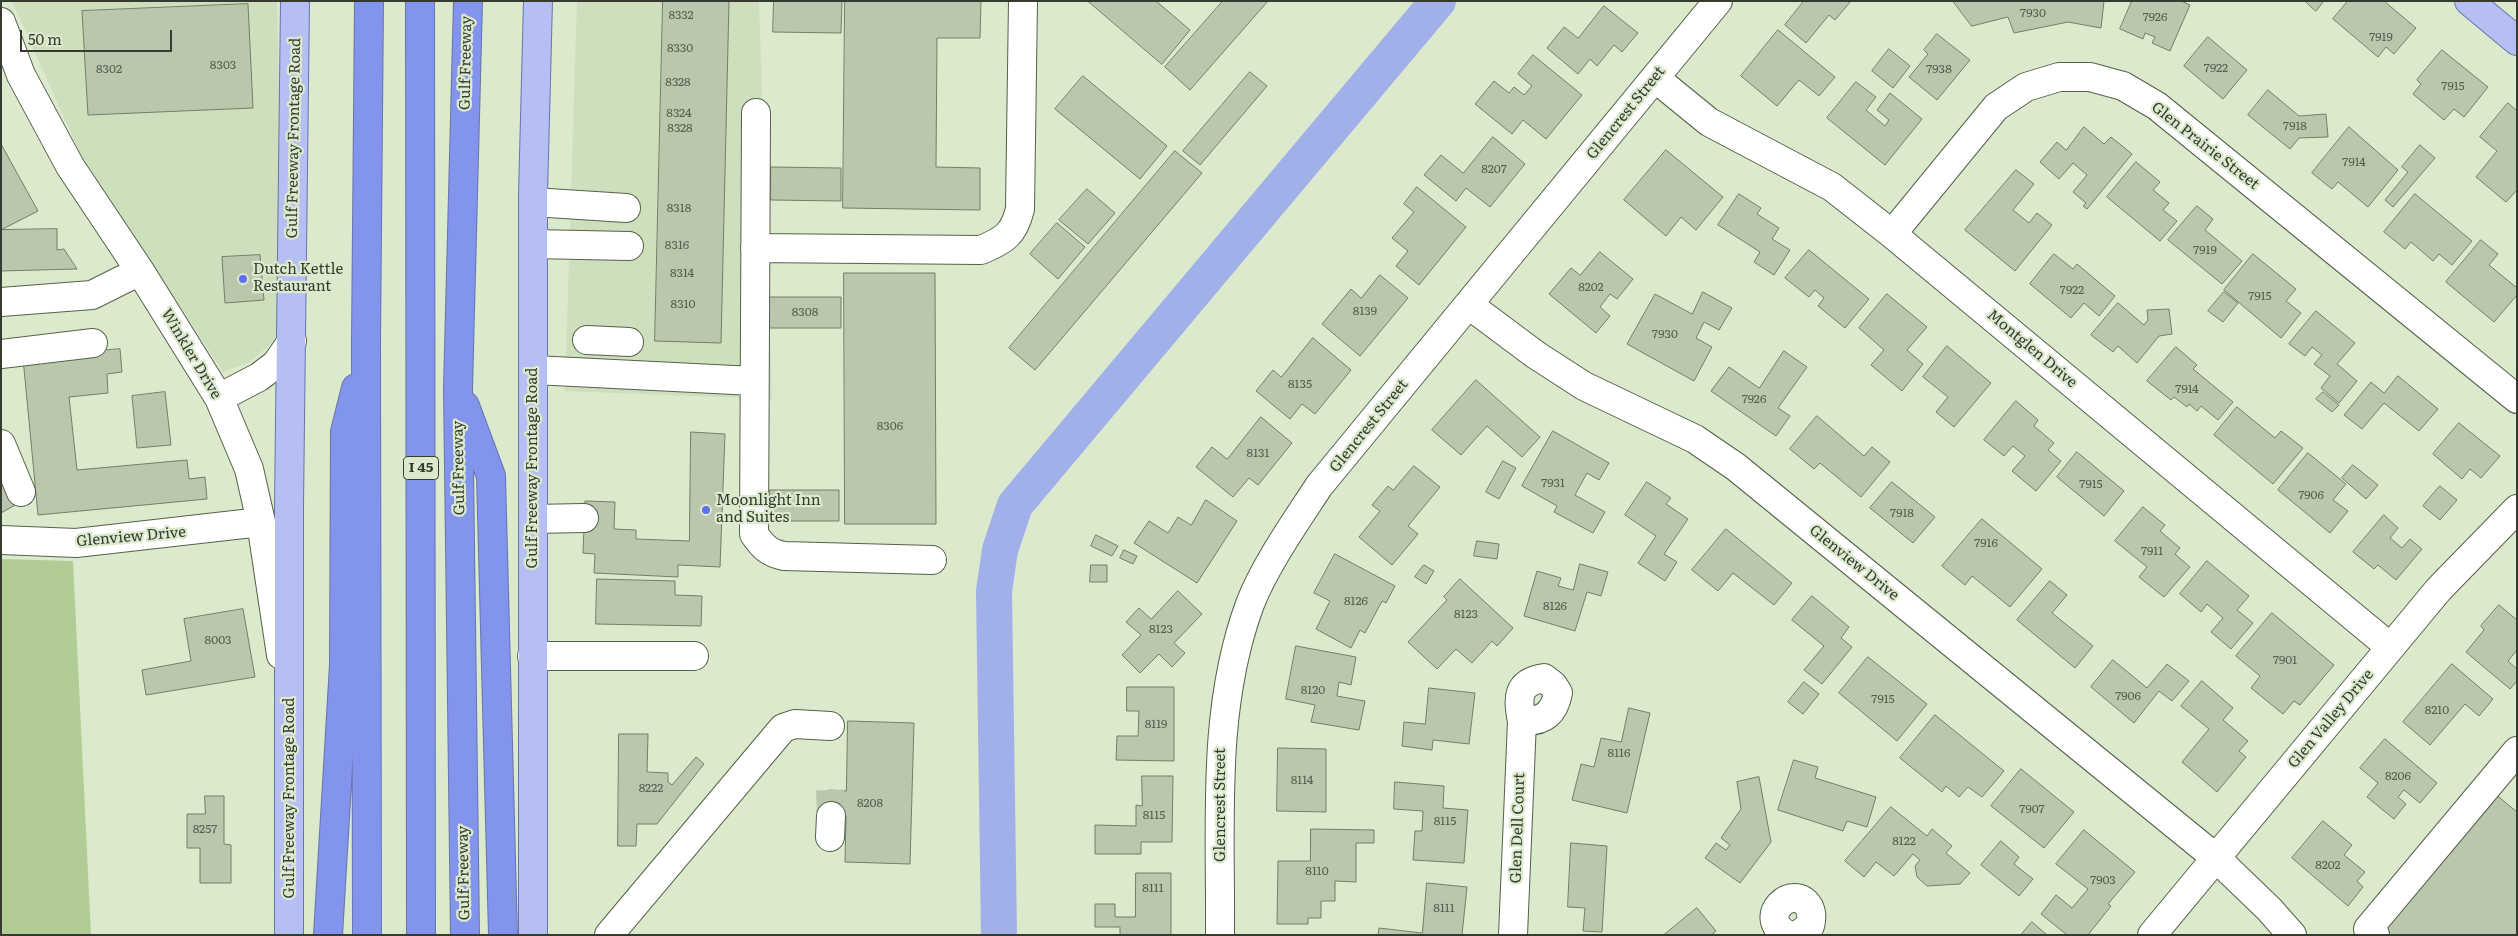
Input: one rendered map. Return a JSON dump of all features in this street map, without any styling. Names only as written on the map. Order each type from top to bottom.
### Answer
[{"type":"highway","points":[[367,935],[366,343],[369,1]]},
{"type":"highway","name":"I 45","points":[[420,1],[421,935]]},
{"type":"highway","name":"Gulf Freeway","points":[[465,935],[458,388],[468,1]]},
{"type":"highway","points":[[328,935],[344,664],[345,432],[366,343]]},
{"type":"highway","points":[[458,388],[491,476],[503,935]]},
{"type":"main road","name":"Gulf Freeway Frontage Road","points":[[290,935],[295,1]]},
{"type":"main road","name":"Gulf Freeway Frontage Road","points":[[532,935],[533,202],[538,1]]},
{"type":"main road","points":[[2469,1],[2517,41]]},
{"type":"street","points":[[755,248],[981,250],[1002,242],[1016,226],[1020,209],[1023,1]]},
{"type":"street","name":"Glencrest Street","points":[[1220,935],[1222,731],[1231,663],[1251,602],[1286,536],[1320,486],[1718,1]]},
{"type":"street","name":"Winkler Drive","points":[[1,22],[21,75],[44,120],[70,166],[140,271],[219,398],[249,469],[261,522],[290,719]]},
{"type":"street","name":"Glen Prairie Street","points":[[1892,234],[1996,107],[2026,87],[2059,77],[2098,79],[2123,86],[2157,106],[2517,399]]},
{"type":"street","name":"Montglen Drive","points":[[1655,78],[1709,122],[1832,187],[1892,234],[2390,647]]},
{"type":"street","points":[[756,113],[754,534],[763,546],[772,553],[784,556],[932,560]]},
{"type":"street","points":[[533,202],[626,208]]},
{"type":"street","points":[[533,244],[629,246]]},
{"type":"street","points":[[1,302],[92,295],[140,271]]},
{"type":"street","name":"Glenview Drive","points":[[1469,304],[1536,355],[1584,386],[1695,439],[1736,467],[2216,858],[2269,909],[2292,935]]},
{"type":"street","points":[[587,340],[629,342]]},
{"type":"street","points":[[219,398],[259,376],[276,364],[292,341]]},
{"type":"street","points":[[1,354],[93,343]]},
{"type":"street","points":[[534,370],[754,381]]},
{"type":"street","points":[[1,444],[21,492]]},
{"type":"street","name":"Glen Valley Drive","points":[[2152,935],[2390,647],[2440,589],[2517,509]]},
{"type":"street","points":[[533,519],[584,518]]},
{"type":"street","name":"Glenview Drive","points":[[1,540],[76,544],[261,522]]},
{"type":"street","points":[[532,656],[694,656]]},
{"type":"street","name":"Glen Dell Court","points":[[1513,935],[1522,721]]},
{"type":"street","points":[[609,935],[784,728],[795,724],[830,726]]},
{"type":"street","points":[[2375,935],[2368,929],[2517,752]]},
{"type":"shaded area","points":[[12,1],[277,1],[284,332],[250,362],[223,372],[80,153]]},
{"type":"shaded area","points":[[577,1],[759,1],[772,399],[565,391]]},
{"type":"shaded area","points":[[1,559],[73,561],[91,935],[1,935]]},
{"type":"building","points":[[663,1],[729,1],[721,343],[655,341]]},
{"type":"building","points":[[774,1],[842,1],[841,33],[773,32]]},
{"type":"building","points":[[845,1],[981,1],[980,38],[937,38],[936,167],[980,168],[980,210],[843,208]]},
{"type":"building","points":[[1088,1],[1156,1],[1190,30],[1162,64]]},
{"type":"building","points":[[1223,1],[1268,1],[1190,90],[1165,67]]},
{"type":"building","points":[[1804,1],[1851,1],[1835,20],[1829,15],[1806,43],[1785,25]]},
{"type":"building","points":[[1953,1],[2104,1],[2101,28],[2068,22],[2014,33],[2008,17],[1972,26]]},
{"type":"building","points":[[2132,1],[2181,1],[2190,5],[2170,51],[2152,43],[2155,37],[2145,33],[2143,39],[2120,29]]},
{"type":"building","points":[[2305,1],[2324,1],[2316,11]]},
{"type":"building","points":[[2348,1],[2384,1],[2416,28],[2394,54],[2386,47],[2378,57],[2333,19]]},
{"type":"building","points":[[248,4],[253,108],[88,115],[82,11]]},
{"type":"building","points":[[1604,6],[1638,33],[1622,52],[1614,45],[1597,66],[1590,59],[1578,74],[1547,48],[1564,27],[1578,38]]},
{"type":"building","points":[[1778,30],[1835,77],[1819,96],[1799,80],[1777,106],[1741,76]]},
{"type":"building","points":[[1937,34],[1970,60],[1937,100],[1909,77],[1928,54],[1924,50]]},
{"type":"building","points":[[2208,37],[2247,70],[2223,99],[2184,66]]},
{"type":"building","points":[[1889,49],[1910,66],[1893,88],[1872,71]]},
{"type":"building","points":[[2442,50],[2488,87],[2464,117],[2454,109],[2444,120],[2413,94],[2421,84],[2417,80]]},
{"type":"building","points":[[1533,55],[1582,95],[1546,139],[1523,120],[1512,134],[1475,104],[1494,81],[1509,93],[1514,87],[1524,95],[1532,86],[1518,74]]},
{"type":"building","points":[[1250,72],[1267,86],[1200,165],[1183,151]]},
{"type":"building","points":[[1083,76],[1167,146],[1140,179],[1055,109]]},
{"type":"building","points":[[1856,82],[1876,97],[1866,110],[1885,126],[1889,120],[1877,110],[1890,93],[1922,119],[1885,165],[1827,118]]},
{"type":"building","points":[[2268,90],[2299,116],[2326,114],[2328,137],[2299,138],[2290,149],[2248,115]]},
{"type":"building","points":[[2508,103],[2517,111],[2517,190],[2506,202],[2476,177],[2497,151],[2480,137]]},
{"type":"building","points":[[2084,127],[2104,144],[2111,137],[2132,154],[2087,209],[2083,206],[2086,203],[2073,192],[2087,175],[2073,163],[2059,179],[2040,162],[2057,142],[2066,150]]},
{"type":"building","points":[[2349,127],[2398,170],[2368,207],[2338,182],[2332,189],[2312,173]]},
{"type":"building","points":[[1493,137],[1525,164],[1490,207],[1466,188],[1456,201],[1424,175],[1441,155],[1463,173]]},
{"type":"building","points":[[1,144],[38,211],[1,230]]},
{"type":"building","points":[[2420,145],[2435,158],[2393,207],[2385,200],[2408,172],[2402,167]]},
{"type":"building","points":[[1666,150],[1723,197],[1696,230],[1681,217],[1666,236],[1624,200]]},
{"type":"building","points":[[1175,151],[1202,173],[1035,370],[1009,348]]},
{"type":"building","points":[[2136,162],[2160,182],[2153,190],[2169,203],[2163,210],[2177,221],[2160,241],[2107,197]]},
{"type":"building","points":[[771,167],[841,168],[841,201],[771,200]]},
{"type":"building","points":[[2016,170],[2034,184],[2013,210],[2029,223],[2037,213],[2052,225],[2015,271],[1965,230]]},
{"type":"building","points":[[1417,187],[1466,227],[1419,285],[1396,266],[1408,251],[1392,238],[1414,212],[1404,204]]},
{"type":"building","points":[[1087,189],[1115,213],[1088,244],[1059,220]]},
{"type":"building","points":[[1739,194],[1761,208],[1757,214],[1779,228],[1772,239],[1790,250],[1774,275],[1754,262],[1760,252],[1718,225]]},
{"type":"building","points":[[2415,194],[2472,241],[2452,265],[2439,254],[2433,261],[2411,242],[2405,249],[2384,232]]},
{"type":"building","points":[[2197,206],[2213,219],[2205,230],[2242,261],[2222,284],[2168,240]]},
{"type":"building","points":[[1057,223],[1085,247],[1058,279],[1030,254]]},
{"type":"building","points":[[57,229],[57,250],[64,249],[77,269],[1,271],[1,230]]},
{"type":"building","points":[[2481,240],[2498,254],[2489,265],[2517,288],[2517,295],[2494,322],[2446,282]]},
{"type":"building","points":[[1809,250],[1869,299],[1845,328],[1818,306],[1824,298],[1815,290],[1809,297],[1785,278]]},
{"type":"building","points":[[1600,252],[1633,279],[1617,299],[1610,294],[1600,307],[1610,316],[1596,333],[1549,294],[1571,268],[1580,275]]},
{"type":"building","points":[[2054,254],[2073,269],[2077,264],[2115,296],[2099,316],[2084,303],[2071,318],[2030,284]]},
{"type":"building","points":[[2253,254],[2296,289],[2286,301],[2301,313],[2281,338],[2224,290]]},
{"type":"building","name":"Dutch Kettle Restaurant","points":[[260,255],[264,300],[225,303],[222,257]]},
{"type":"building","points":[[844,273],[935,273],[936,524],[845,524]]},
{"type":"building","points":[[1380,275],[1408,298],[1360,356],[1322,324],[1351,289],[1361,298]]},
{"type":"building","points":[[1703,292],[1732,308],[1719,330],[1704,322],[1696,338],[1712,347],[1694,381],[1627,344],[1655,294],[1692,314]]},
{"type":"building","points":[[2224,292],[2238,303],[2223,322],[2208,311]]},
{"type":"building","points":[[1887,294],[1927,327],[1907,350],[1923,364],[1902,391],[1871,365],[1884,350],[1859,328]]},
{"type":"building","points":[[768,297],[841,297],[841,328],[769,328]]},
{"type":"building","points":[[2118,303],[2144,325],[2148,320],[2147,310],[2169,309],[2172,334],[2159,336],[2137,363],[2118,346],[2113,352],[2091,335]]},
{"type":"building","points":[[2316,311],[2355,343],[2337,364],[2357,381],[2339,403],[2321,388],[2330,376],[2314,364],[2322,355],[2312,347],[2305,356],[2289,344]]},
{"type":"building","points":[[1313,338],[1351,370],[1315,414],[1302,404],[1290,419],[1256,391],[1273,370],[1281,377]]},
{"type":"building","points":[[1947,346],[1991,383],[1954,427],[1936,412],[1948,397],[1923,377]]},
{"type":"building","points":[[2176,347],[2197,365],[2193,369],[2233,402],[2218,420],[2201,406],[2197,411],[2189,404],[2187,407],[2174,397],[2171,400],[2147,381]]},
{"type":"building","points":[[120,349],[122,372],[107,374],[108,393],[69,397],[77,470],[187,460],[189,479],[205,477],[207,499],[38,515],[23,358]]},
{"type":"building","points":[[1784,351],[1807,367],[1778,408],[1790,416],[1776,436],[1711,391],[1729,367],[1759,388]]},
{"type":"building","points":[[2398,376],[2438,409],[2419,431],[2384,403],[2362,429],[2344,415],[2371,382],[2384,393]]},
{"type":"building","points":[[1476,380],[1540,437],[1522,457],[1487,426],[1461,455],[1432,430]]},
{"type":"building","points":[[165,392],[171,445],[137,448],[132,396]]},
{"type":"building","points":[[2323,392],[2339,405],[2332,412],[2316,399]]},
{"type":"building","points":[[2016,401],[2038,420],[2034,426],[2054,443],[2048,450],[2061,461],[2036,491],[2012,471],[2025,456],[2013,446],[2004,456],[1984,440]]},
{"type":"building","points":[[2237,407],[2275,438],[2281,431],[2303,448],[2273,484],[2214,435]]},
{"type":"building","points":[[1817,416],[1864,456],[1872,447],[1890,462],[1861,497],[1820,463],[1814,469],[1790,449]]},
{"type":"building","points":[[1261,417],[1292,443],[1258,485],[1249,478],[1233,497],[1196,467],[1212,447],[1227,459]]},
{"type":"building","points":[[2459,423],[2500,456],[2481,478],[2470,469],[2462,479],[2433,454]]},
{"type":"building","points":[[1553,431],[1609,463],[1599,480],[1587,473],[1575,495],[1605,512],[1593,533],[1554,512],[1557,506],[1522,486]]},
{"type":"building","name":"Moonlight Inn and Suites","points":[[691,432],[725,434],[720,567],[678,565],[678,577],[594,573],[595,554],[583,553],[585,501],[615,502],[614,529],[636,530],[636,539],[689,541]]},
{"type":"building","points":[[2077,452],[2124,491],[2104,516],[2057,477]]},
{"type":"building","points":[[2308,453],[2346,484],[2333,500],[2348,511],[2330,533],[2278,490]]},
{"type":"building","points":[[1503,461],[1516,468],[1499,499],[1486,492]]},
{"type":"building","points":[[2353,465],[2378,485],[2366,499],[2342,478]]},
{"type":"building","points":[[1414,466],[1440,487],[1408,526],[1418,534],[1392,565],[1359,537],[1380,511],[1372,505],[1388,486],[1393,490]]},
{"type":"building","points":[[1,476],[17,504],[1,513]]},
{"type":"building","points":[[1647,482],[1671,498],[1666,504],[1688,519],[1664,554],[1677,562],[1665,581],[1638,563],[1656,536],[1625,515]]},
{"type":"building","points":[[1892,482],[1935,517],[1913,543],[1870,508]]},
{"type":"building","points":[[2440,486],[2457,500],[2440,520],[2423,506]]},
{"type":"building","points":[[770,490],[839,490],[839,521],[770,521]]},
{"type":"building","points":[[1206,500],[1237,521],[1197,583],[1134,543],[1149,521],[1168,533],[1178,517],[1191,525]]},
{"type":"building","points":[[2143,507],[2165,525],[2160,531],[2180,548],[2175,554],[2190,567],[2164,597],[2139,577],[2147,567],[2115,541]]},
{"type":"building","points":[[2384,515],[2398,528],[2390,538],[2402,548],[2410,539],[2422,549],[2396,580],[2378,565],[2374,569],[2353,552]]},
{"type":"building","points":[[1982,519],[2042,569],[2010,607],[1972,576],[1965,585],[1942,566]]},
{"type":"building","points":[[1726,529],[1792,583],[1774,605],[1733,573],[1718,591],[1692,570]]},
{"type":"building","points":[[1096,535],[1118,546],[1112,556],[1091,546]]},
{"type":"building","points":[[1477,541],[1499,544],[1497,559],[1474,556]]},
{"type":"building","points":[[1124,550],[1137,556],[1133,564],[1120,558]]},
{"type":"building","points":[[1335,554],[1395,586],[1386,603],[1382,601],[1365,633],[1360,630],[1351,648],[1316,629],[1330,601],[1314,593]]},
{"type":"building","points":[[2207,561],[2249,596],[2237,610],[2253,623],[2231,649],[2211,632],[2223,618],[2207,604],[2201,612],[2180,594]]},
{"type":"building","points":[[1580,564],[1608,572],[1601,596],[1587,592],[1575,631],[1524,616],[1537,571],[1561,578],[1558,586],[1573,590]]},
{"type":"building","points":[[1091,565],[1107,565],[1107,582],[1090,582]]},
{"type":"building","points":[[1424,565],[1434,571],[1426,584],[1415,577]]},
{"type":"building","points":[[597,579],[675,581],[675,595],[702,596],[701,626],[596,624]]},
{"type":"building","points":[[1460,579],[1513,628],[1497,646],[1492,641],[1472,663],[1456,649],[1437,669],[1408,642],[1447,600],[1444,597]]},
{"type":"building","points":[[2050,581],[2067,595],[2052,613],[2093,646],[2075,668],[2017,620]]},
{"type":"building","points":[[1178,591],[1202,614],[1174,643],[1185,653],[1172,667],[1159,654],[1140,673],[1122,655],[1141,635],[1126,622],[1139,608],[1151,619]]},
{"type":"building","points":[[1812,596],[1849,627],[1841,638],[1852,647],[1822,684],[1804,670],[1824,646],[1792,620]]},
{"type":"building","points":[[2499,605],[2517,620],[2517,650],[2508,661],[2517,669],[2517,681],[2510,689],[2466,652],[2484,630],[2481,626]]},
{"type":"building","points":[[243,609],[255,677],[146,695],[142,670],[191,661],[184,619]]},
{"type":"building","points":[[2272,613],[2334,665],[2300,705],[2294,701],[2283,714],[2251,688],[2260,676],[2236,656]]},
{"type":"building","points":[[1296,646],[1356,657],[1351,685],[1339,682],[1337,696],[1365,701],[1359,730],[1311,722],[1315,705],[1286,699]]},
{"type":"building","points":[[1868,657],[1927,704],[1897,741],[1839,693]]},
{"type":"building","points":[[2113,660],[2147,688],[2167,664],[2189,681],[2172,701],[2159,691],[2134,723],[2091,687]]},
{"type":"building","points":[[2452,664],[2493,699],[2479,716],[2465,704],[2430,745],[2403,722]]},
{"type":"building","points":[[2202,681],[2233,708],[2223,720],[2248,741],[2239,751],[2246,757],[2217,792],[2182,762],[2209,729],[2181,706]]},
{"type":"building","points":[[1804,682],[1819,694],[1803,714],[1788,702]]},
{"type":"building","points":[[1127,687],[1174,687],[1174,761],[1116,760],[1117,736],[1138,736],[1139,711],[1127,711]]},
{"type":"building","points":[[1429,688],[1475,693],[1469,744],[1433,740],[1432,750],[1402,746],[1404,722],[1425,724]]},
{"type":"building","points":[[1629,708],[1650,713],[1627,813],[1572,800],[1581,764],[1594,767],[1601,738],[1621,742]]},
{"type":"building","points":[[1935,715],[2004,771],[1982,797],[1968,787],[1959,797],[1946,786],[1942,792],[1900,758]]},
{"type":"building","points":[[848,721],[914,723],[910,864],[845,862],[846,816],[828,815],[829,790],[846,791]]},
{"type":"building","points":[[619,734],[648,734],[647,772],[668,773],[668,782],[672,785],[696,757],[704,764],[657,824],[637,824],[636,846],[618,846]]},
{"type":"building","points":[[2385,739],[2437,783],[2420,803],[2404,790],[2398,797],[2406,804],[2394,819],[2367,797],[2378,783],[2360,768]]},
{"type":"building","points":[[1278,748],[1326,749],[1326,812],[1277,811]]},
{"type":"building","points":[[1794,760],[1818,767],[1815,778],[1876,797],[1867,827],[1847,821],[1843,831],[1778,810]]},
{"type":"building","points":[[2021,769],[2074,812],[2044,848],[1991,806]]},
{"type":"building","points":[[1142,776],[1173,776],[1172,842],[1141,842],[1141,854],[1095,854],[1095,825],[1136,826],[1136,805],[1142,806]]},
{"type":"building","points":[[1759,777],[1771,842],[1740,883],[1705,858],[1716,843],[1726,850],[1730,845],[1721,838],[1741,809],[1737,782]]},
{"type":"building","points":[[1395,782],[1444,786],[1443,808],[1468,810],[1464,863],[1413,860],[1415,831],[1422,831],[1423,811],[1394,809]]},
{"type":"building","points":[[2488,788],[2517,812],[2517,935],[2390,935],[2376,923]]},
{"type":"building","points":[[205,796],[224,796],[224,844],[231,845],[231,883],[200,883],[200,848],[187,848],[187,814],[205,814]]},
{"type":"building","points":[[1891,807],[1927,836],[1932,829],[1952,846],[1946,853],[1970,873],[1960,884],[1927,886],[1917,877],[1915,866],[1920,860],[1913,854],[1894,876],[1876,862],[1864,877],[1845,861]]},
{"type":"building","points":[[2323,821],[2352,845],[2344,855],[2365,872],[2357,881],[2363,887],[2348,906],[2292,858]]},
{"type":"building","points":[[1311,829],[1374,830],[1374,843],[1356,843],[1356,882],[1335,881],[1335,901],[1321,901],[1321,918],[1308,918],[1308,924],[1277,924],[1278,861],[1310,861]]},
{"type":"building","points":[[2084,830],[2135,872],[2108,904],[2111,906],[2088,935],[2067,935],[2041,914],[2056,895],[2072,908],[2088,889],[2056,864]]},
{"type":"building","points":[[2001,841],[2019,857],[2014,864],[2033,879],[2019,896],[1981,865]]},
{"type":"building","points":[[1571,843],[1607,846],[1602,932],[1583,931],[1585,908],[1568,907]]},
{"type":"building","points":[[1136,873],[1171,873],[1171,935],[1120,935],[1120,927],[1095,927],[1095,904],[1115,904],[1115,917],[1135,917]]},
{"type":"building","points":[[1427,883],[1467,887],[1462,935],[1378,935],[1379,928],[1422,933]]},
{"type":"building","points":[[1697,908],[1716,931],[1711,935],[1664,935]]},
{"type":"building","points":[[2032,922],[2047,935],[2021,935]]},
{"type":"waterway","points":[[999,935],[994,591],[1000,550],[1015,505],[1438,1]]},
{"type":"tunnel","points":[[584,518],[615,519]]},
{"type":"tunnel","points":[[830,790],[831,816]]},
{"type":"place","name":"Dutch Kettle Restaurant","points":[[243,279]]},
{"type":"place","name":"Moonlight Inn and Suites","points":[[706,510]]}]
